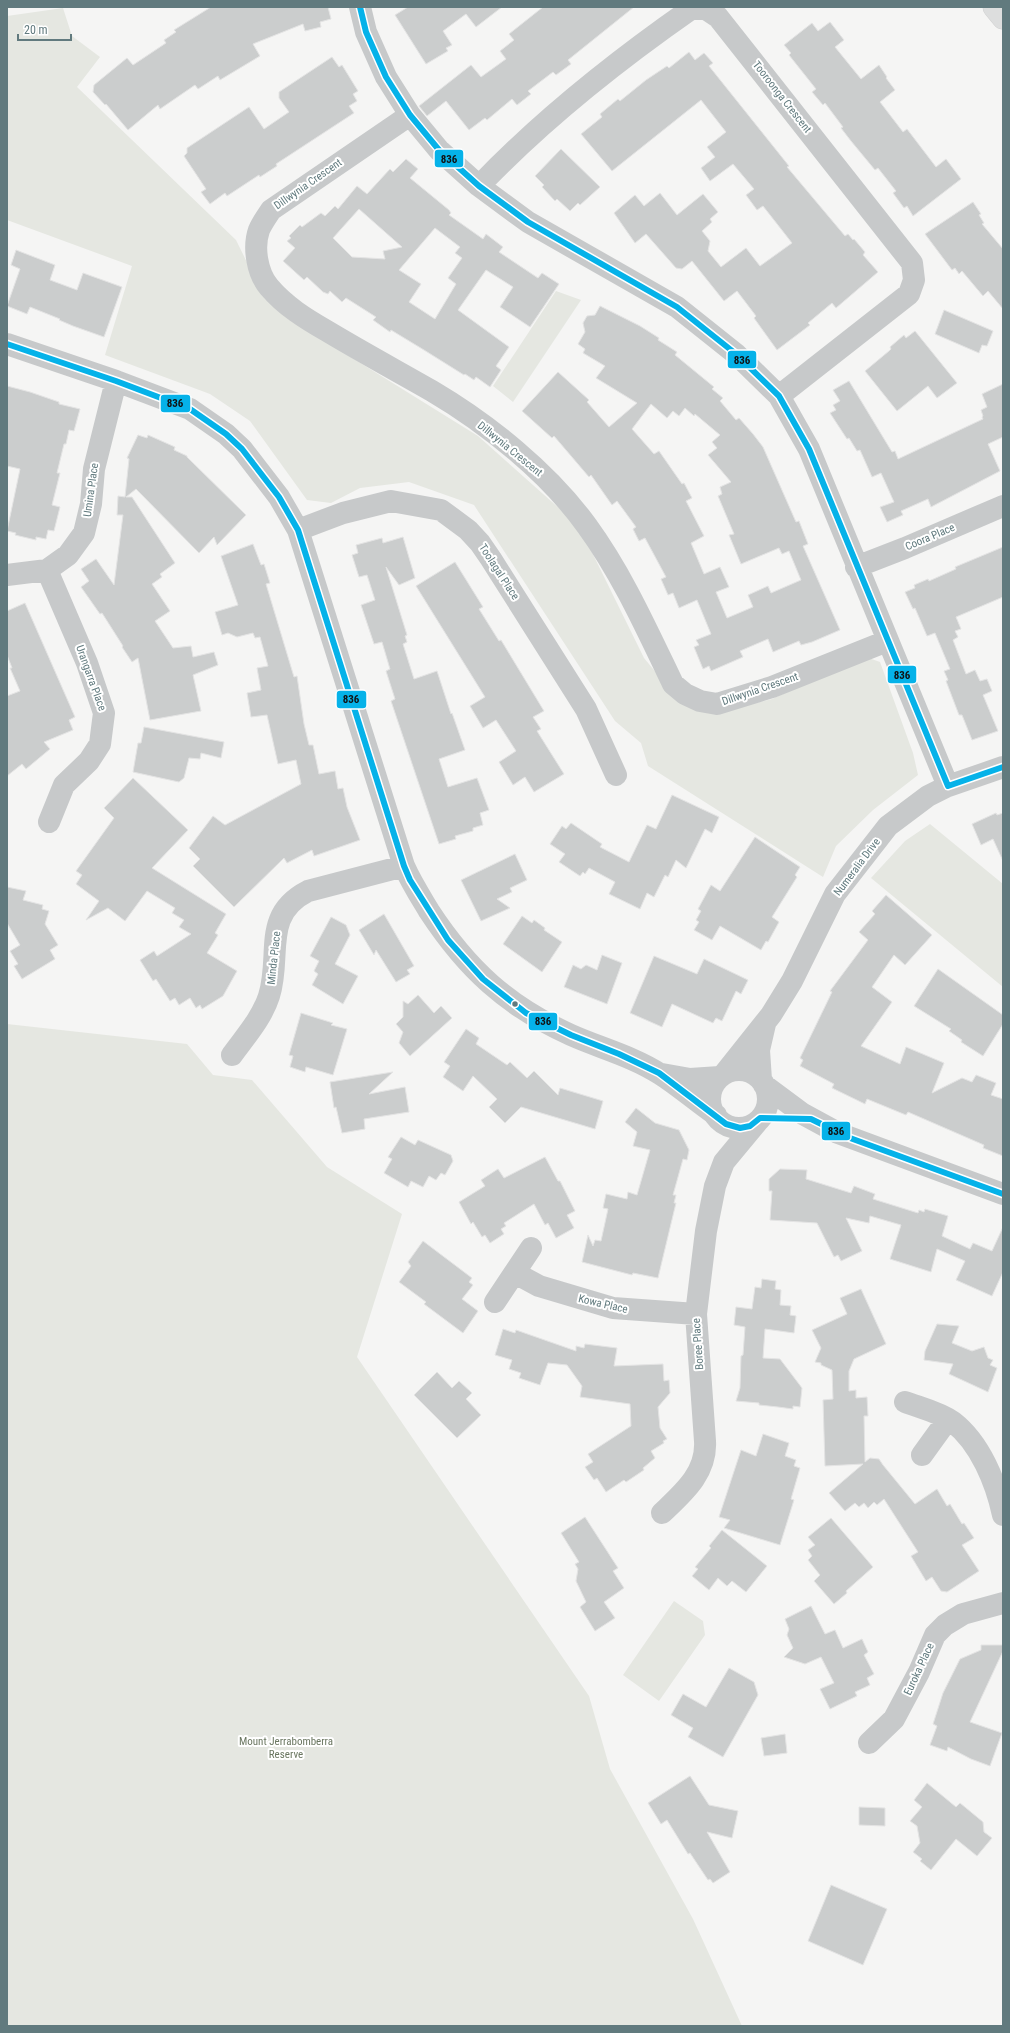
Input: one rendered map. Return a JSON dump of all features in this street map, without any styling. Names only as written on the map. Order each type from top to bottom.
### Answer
[{"type":"main road","points":[[994,7],[1003,18]]},
{"type":"street","points":[[360,7],[366,32],[386,77],[410,115],[439,150],[479,186],[528,222],[678,308],[736,354],[779,396],[809,449],[840,519],[856,567],[948,786]]},
{"type":"street","name":"Tooroonga Crescent","points":[[479,186],[512,151],[568,101],[679,17],[691,9],[706,10],[718,17],[912,263],[914,280],[908,294],[779,396]]},
{"type":"street","name":"Dillwynia Crescent","points":[[410,115],[270,210],[259,230],[256,243],[260,272],[268,286],[281,300],[301,315],[360,351],[433,392],[497,436],[550,482],[587,525],[620,578],[673,684],[685,694],[700,701],[717,704],[772,687],[887,641]]},
{"type":"street","points":[[7,344],[116,381],[190,410],[226,434],[242,449],[279,497],[298,530],[404,866],[410,880],[448,940],[483,979],[526,1012],[571,1035],[619,1054],[659,1074],[726,1124],[740,1128],[750,1126],[759,1119],[767,1105],[768,1095],[763,1083]]},
{"type":"street","name":"Umina Place","points":[[7,575],[47,570],[68,556],[84,534],[91,504],[94,468],[116,381]]},
{"type":"street","name":"Toolagal Place","points":[[298,530],[343,513],[391,501],[441,510],[468,530],[480,543],[491,559],[586,709],[616,775]]},
{"type":"street","name":"Coora Place","points":[[856,567],[905,548],[1003,506]]},
{"type":"street","name":"Urangarra Place","points":[[47,570],[87,663],[104,714],[100,744],[89,761],[64,785],[49,822]]},
{"type":"street","name":"Numeralia Drive","points":[[722,1076],[745,1046],[765,1024],[792,981],[835,894],[888,826],[915,804],[948,786],[1003,767]]},
{"type":"street","name":"Minda Place","points":[[232,1055],[263,1011],[269,997],[273,980],[275,933],[280,916],[286,908],[300,895],[308,891],[404,866]]},
{"type":"street","name":"Numeralia Drive","points":[[763,1083],[759,1050],[765,1024]]},
{"type":"street","points":[[717,1117],[711,1106],[711,1096],[714,1085],[722,1076],[731,1071],[743,1070],[751,1072],[763,1083],[811,1119],[850,1138],[1003,1194]]},
{"type":"street","points":[[659,1074],[690,1079],[722,1076]]},
{"type":"street","name":"Boree Place","points":[[717,1117],[724,1140],[724,1162]]},
{"type":"street","points":[[759,1119],[811,1119]]},
{"type":"street","name":"Boree Place","points":[[662,1513],[694,1480],[702,1466],[705,1454],[696,1314],[706,1231],[715,1186],[724,1162],[759,1119]]},
{"type":"street","points":[[495,1302],[531,1248]]},
{"type":"street","name":"Kowa Place","points":[[515,1273],[539,1286],[612,1308],[696,1314]]},
{"type":"street","points":[[905,1402],[948,1419],[967,1436],[984,1463],[998,1494],[1003,1515]]},
{"type":"street","points":[[922,1455],[948,1419]]},
{"type":"street","name":"Euroka Place","points":[[869,1743],[894,1718],[919,1672],[935,1635],[945,1625],[962,1614],[1003,1603]]},
{"type":"green space","points":[[63,8],[72,36],[100,57],[77,87],[236,240],[265,299],[304,328],[478,436],[579,526],[644,658],[681,703],[715,713],[772,699],[866,657],[880,662],[913,753],[918,775],[873,810],[836,846],[823,877],[648,766],[641,743],[615,721],[474,505],[409,482],[360,488],[331,503],[307,500],[250,421],[210,394],[105,355],[132,266],[7,220],[7,16]]},
{"type":"green space","points":[[556,291],[581,300],[513,402],[493,386]]},
{"type":"green space","points":[[930,824],[1003,884],[1003,987],[871,878],[905,841]]},
{"type":"green space","name":"Mount Jerrabomberra Reserve","points":[[7,1024],[187,1044],[213,1075],[252,1080],[327,1167],[402,1214],[357,1357],[589,1696],[610,1769],[693,1919],[742,2026],[7,2026]]},
{"type":"green space","points":[[674,1601],[703,1621],[705,1635],[659,1701],[623,1675]]},
{"type":"building","points":[[211,7],[328,7],[331,19],[320,22],[321,27],[305,31],[303,24],[253,44],[260,56],[220,80],[218,76],[198,89],[195,85],[160,109],[158,105],[128,130],[106,104],[105,105],[93,92],[94,85],[127,58],[133,65],[166,43],[164,40],[176,32],[174,30]]},
{"type":"building","points":[[408,7],[502,7],[476,27],[466,14],[443,31],[452,45],[446,48],[448,51],[426,64],[395,15]]},
{"type":"building","points":[[543,7],[634,7],[568,60],[571,64],[556,75],[553,72],[528,91],[531,94],[517,105],[512,99],[487,120],[485,118],[469,130],[446,101],[427,116],[419,106],[471,65],[481,77],[506,59],[500,51],[514,40],[509,34]]},
{"type":"building","points":[[830,22],[844,40],[835,47],[861,79],[879,65],[887,77],[886,78],[895,90],[880,102],[903,132],[907,129],[936,167],[946,159],[961,179],[913,216],[907,206],[904,208],[893,193],[896,191],[878,168],[875,170],[841,128],[843,127],[825,103],[823,105],[812,92],[816,89],[789,55],[791,53],[784,45],[812,23],[818,31]]},
{"type":"building","points":[[689,52],[695,60],[704,53],[713,63],[709,66],[789,166],[787,167],[845,236],[848,234],[853,240],[854,239],[865,252],[863,255],[878,272],[836,308],[832,303],[808,323],[810,325],[777,350],[754,318],[756,316],[737,291],[724,301],[692,261],[682,269],[676,268],[646,234],[635,243],[614,213],[635,195],[644,206],[660,193],[677,215],[703,194],[718,212],[710,219],[712,222],[702,231],[710,241],[708,251],[721,267],[746,248],[760,266],[792,243],[763,206],[757,210],[746,195],[754,189],[733,164],[710,181],[701,168],[715,157],[707,147],[726,132],[701,100],[612,171],[581,134],[602,117],[600,114],[618,99],[620,101],[646,80],[667,66],[669,68]]},
{"type":"building","points":[[332,57],[339,67],[342,65],[358,91],[353,94],[357,101],[349,106],[354,113],[276,164],[277,166],[260,177],[259,175],[227,196],[225,193],[210,204],[201,192],[206,189],[184,156],[187,153],[187,148],[249,107],[264,129],[289,112],[279,98],[279,92]]},
{"type":"building","points":[[561,149],[600,187],[580,205],[578,203],[570,211],[557,199],[555,201],[542,187],[544,185],[535,176]]},
{"type":"building","points":[[406,159],[418,169],[410,178],[449,210],[451,213],[449,215],[483,239],[486,234],[503,247],[499,252],[538,278],[542,273],[559,284],[530,327],[500,307],[513,287],[486,270],[458,310],[509,347],[496,366],[501,370],[490,387],[476,377],[474,380],[465,374],[464,375],[391,330],[390,332],[373,320],[376,317],[346,298],[342,302],[330,291],[328,294],[323,292],[307,277],[304,280],[283,261],[295,248],[287,241],[291,238],[289,236],[300,225],[302,227],[321,213],[325,216],[335,206],[338,209],[357,186],[367,194],[390,169],[393,172]],"holes":[[[359,209],[402,247],[383,251],[385,259],[352,257],[333,238]],[[435,228],[460,247],[455,253],[462,258],[448,278],[456,284],[435,319],[409,302],[421,284],[399,270]]]},
{"type":"building","points":[[973,202],[981,214],[979,215],[984,223],[982,224],[1003,249],[1003,309],[988,291],[983,296],[962,271],[959,274],[955,268],[952,270],[925,234]]},
{"type":"building","points":[[16,250],[55,265],[50,280],[77,290],[83,273],[122,287],[104,337],[73,326],[30,307],[27,314],[7,306],[20,269],[11,265]]},
{"type":"building","points":[[600,306],[640,326],[659,338],[658,340],[677,352],[675,355],[714,387],[712,389],[723,398],[720,401],[736,420],[739,418],[753,434],[763,447],[796,522],[799,521],[808,544],[803,546],[840,630],[812,642],[801,645],[799,641],[773,652],[768,639],[740,651],[743,657],[711,671],[709,666],[703,669],[694,647],[699,645],[696,640],[711,634],[697,600],[679,608],[673,593],[668,595],[661,579],[666,577],[645,538],[639,541],[633,529],[636,527],[617,501],[612,505],[591,475],[589,477],[554,436],[552,438],[522,411],[558,372],[589,400],[587,402],[609,427],[637,403],[596,378],[605,366],[583,353],[585,349],[578,344],[585,332],[583,323],[587,316],[595,315]],"holes":[[[651,404],[667,418],[673,411],[679,416],[685,408],[694,416],[695,414],[720,435],[712,442],[717,448],[708,455],[731,482],[720,487],[722,494],[718,496],[734,534],[729,535],[741,564],[779,548],[782,554],[789,551],[801,580],[771,593],[768,586],[748,595],[753,607],[727,618],[716,592],[729,587],[720,567],[704,574],[691,543],[704,536],[686,501],[692,498],[684,483],[682,484],[659,451],[654,454],[632,429]]]},
{"type":"building","points":[[944,310],[993,331],[987,346],[982,345],[979,353],[935,334]]},
{"type":"building","points":[[915,331],[957,383],[937,398],[928,386],[897,411],[865,371],[889,351],[891,349],[890,347],[904,335],[906,338]]},
{"type":"building","points":[[849,381],[892,452],[895,451],[898,459],[983,419],[981,410],[987,407],[982,394],[1003,384],[1003,437],[988,444],[1000,471],[931,507],[928,499],[901,511],[903,515],[887,522],[880,507],[894,502],[881,473],[872,477],[860,450],[857,451],[849,438],[847,439],[830,413],[836,410],[833,405],[840,401],[833,390]]},
{"type":"building","points":[[7,386],[59,402],[59,404],[80,409],[74,431],[69,430],[66,444],[64,444],[57,473],[60,473],[52,505],[60,507],[54,531],[48,530],[46,539],[36,537],[36,540],[15,535],[16,533],[7,531],[20,469],[7,466]]},
{"type":"building","points":[[138,435],[147,438],[148,435],[175,447],[174,450],[187,456],[246,515],[217,545],[214,537],[199,553],[136,489],[126,497],[132,497],[175,563],[160,574],[162,577],[152,584],[170,611],[155,621],[173,648],[191,646],[193,657],[214,652],[218,665],[193,675],[201,711],[150,720],[138,658],[132,662],[102,613],[100,614],[81,587],[89,581],[81,569],[96,559],[114,585],[123,515],[117,515],[118,496],[125,497],[129,459],[127,458]]},
{"type":"building","points":[[403,537],[415,578],[399,585],[386,567],[407,635],[405,636],[407,642],[403,644],[414,679],[437,671],[465,750],[439,759],[448,787],[477,778],[489,810],[480,813],[483,825],[473,828],[473,831],[455,836],[456,839],[439,844],[391,701],[395,699],[386,671],[390,669],[382,642],[374,644],[361,605],[375,600],[367,575],[359,577],[352,555],[358,553],[356,545],[382,538],[383,543]]},
{"type":"building","points":[[253,544],[261,565],[264,564],[270,583],[266,584],[294,677],[297,676],[304,724],[309,745],[313,745],[319,774],[335,771],[338,789],[343,788],[347,807],[360,840],[314,856],[312,850],[287,863],[284,858],[234,907],[193,866],[200,859],[189,848],[213,816],[225,825],[301,784],[296,760],[278,764],[267,715],[251,717],[247,693],[261,690],[257,668],[268,666],[260,637],[255,638],[253,633],[237,637],[228,633],[222,635],[215,612],[238,605],[221,556]]},
{"type":"building","points":[[1003,547],[1003,597],[956,617],[961,629],[955,631],[958,637],[953,640],[966,674],[975,670],[980,681],[987,679],[992,691],[983,695],[998,731],[972,740],[962,715],[959,715],[946,681],[948,680],[944,671],[950,669],[935,633],[927,636],[915,608],[913,609],[905,592],[915,588],[914,585],[928,579],[929,581],[956,569],[955,567]]},
{"type":"building","points":[[455,562],[483,607],[479,609],[499,641],[501,640],[544,711],[533,717],[541,729],[537,731],[564,774],[534,792],[525,777],[513,785],[499,762],[516,751],[496,720],[483,728],[470,706],[485,697],[416,586]]},
{"type":"building","points":[[25,603],[75,717],[69,720],[73,730],[44,742],[50,749],[26,769],[22,764],[7,776],[7,696],[20,691],[10,668],[12,668],[7,655],[7,611]]},
{"type":"building","points":[[144,727],[224,742],[221,758],[201,753],[200,759],[189,758],[184,778],[179,782],[133,772],[138,743],[141,743]]},
{"type":"building","points":[[133,778],[188,830],[152,868],[226,914],[215,933],[218,935],[207,953],[237,971],[223,996],[202,1009],[200,1005],[196,1008],[190,998],[179,1005],[175,998],[170,1001],[156,979],[153,981],[140,960],[154,951],[157,956],[191,934],[179,927],[184,920],[172,913],[175,908],[147,891],[125,921],[108,908],[86,920],[99,901],[76,884],[82,875],[76,871],[114,818],[104,808]]},
{"type":"building","points":[[672,795],[719,817],[712,833],[705,829],[686,868],[676,860],[668,877],[665,875],[654,897],[647,893],[640,909],[609,894],[615,882],[589,868],[585,874],[583,872],[580,876],[559,862],[565,854],[550,844],[562,826],[566,829],[571,823],[602,844],[600,847],[629,862],[647,825],[656,829]]},
{"type":"building","points":[[996,813],[997,815],[1003,813],[1003,861],[993,839],[981,845],[972,824]]},
{"type":"building","points":[[755,837],[800,867],[795,875],[797,877],[772,917],[779,922],[768,942],[766,941],[761,950],[720,926],[712,940],[694,930],[699,922],[696,920],[701,911],[698,909],[711,885],[720,891]]},
{"type":"building","points":[[515,854],[527,880],[510,888],[512,892],[497,899],[510,908],[481,921],[461,880]]},
{"type":"building","points":[[7,887],[26,891],[23,900],[43,905],[42,909],[49,911],[45,924],[58,945],[50,950],[55,959],[22,979],[14,966],[18,964],[10,951],[20,945],[7,923]]},
{"type":"building","points":[[886,895],[932,935],[905,965],[894,955],[872,987],[892,1002],[861,1046],[900,1064],[906,1047],[944,1063],[932,1093],[962,1078],[972,1082],[976,1075],[996,1083],[991,1095],[1003,1099],[1003,1156],[983,1148],[984,1145],[908,1112],[906,1115],[867,1099],[865,1104],[832,1088],[834,1084],[800,1066],[803,1060],[800,1058],[832,992],[830,991],[868,940],[859,932],[875,914],[872,911]]},
{"type":"building","points":[[384,914],[414,966],[407,970],[410,974],[396,982],[376,950],[374,955],[359,930]]},
{"type":"building","points":[[522,916],[532,923],[534,920],[545,928],[544,930],[562,942],[542,972],[503,944]]},
{"type":"building","points":[[331,917],[346,925],[350,935],[335,964],[358,976],[343,1004],[312,985],[318,974],[314,971],[319,961],[310,956]]},
{"type":"building","points":[[602,955],[622,963],[607,1004],[564,987],[573,965],[581,969],[586,965],[597,970]]},
{"type":"building","points":[[654,956],[697,974],[704,959],[748,980],[741,994],[736,991],[722,1021],[716,1018],[713,1023],[672,1004],[662,1027],[630,1013]]},
{"type":"building","points":[[938,969],[1003,1015],[1003,1024],[983,1056],[961,1042],[962,1040],[949,1031],[951,1029],[914,1006]]},
{"type":"building","points":[[418,995],[434,1013],[441,1006],[452,1018],[410,1056],[399,1043],[403,1032],[396,1024],[403,1017],[403,1001],[408,1004]]},
{"type":"building","points":[[301,1013],[333,1023],[331,1025],[347,1029],[333,1075],[306,1067],[305,1072],[290,1067],[293,1056],[289,1055]]},
{"type":"building","points":[[466,1029],[479,1038],[476,1044],[507,1065],[510,1062],[527,1078],[534,1071],[558,1095],[560,1088],[603,1101],[595,1129],[521,1107],[505,1123],[489,1107],[497,1099],[473,1076],[463,1091],[443,1077],[450,1066],[444,1062]]},
{"type":"building","points":[[393,1072],[369,1094],[405,1087],[409,1112],[364,1119],[365,1129],[342,1133],[336,1107],[334,1108],[330,1082]]},
{"type":"building","points":[[636,1108],[655,1123],[679,1130],[689,1150],[687,1160],[683,1159],[673,1195],[676,1195],[674,1203],[676,1203],[658,1278],[633,1273],[632,1275],[582,1262],[588,1235],[593,1246],[595,1240],[601,1241],[608,1209],[603,1208],[606,1194],[627,1199],[628,1192],[637,1195],[650,1150],[633,1146],[637,1132],[625,1122]]},
{"type":"building","points":[[401,1137],[415,1145],[418,1140],[451,1155],[453,1161],[445,1175],[441,1173],[436,1180],[429,1176],[423,1187],[411,1181],[408,1187],[384,1173],[392,1159],[388,1157]]},
{"type":"building","points":[[545,1157],[558,1181],[560,1181],[575,1211],[567,1215],[574,1228],[556,1238],[548,1223],[545,1225],[534,1204],[504,1223],[506,1226],[501,1229],[504,1234],[490,1243],[485,1235],[482,1237],[473,1222],[471,1224],[459,1202],[485,1186],[481,1180],[498,1169],[504,1178]]},
{"type":"building","points":[[780,1169],[807,1170],[806,1179],[851,1193],[854,1186],[875,1194],[873,1199],[918,1213],[919,1210],[924,1212],[925,1209],[948,1216],[942,1236],[970,1249],[973,1243],[992,1251],[1003,1227],[1003,1272],[992,1296],[956,1280],[965,1261],[937,1249],[931,1272],[890,1259],[901,1225],[870,1216],[869,1223],[846,1218],[862,1251],[841,1261],[838,1255],[834,1257],[817,1223],[770,1220],[772,1191],[769,1191],[769,1179]]},
{"type":"building","points":[[423,1241],[472,1278],[469,1282],[473,1285],[462,1299],[478,1311],[463,1333],[424,1304],[426,1302],[399,1282],[411,1266],[408,1262]]},
{"type":"building","points":[[762,1279],[776,1281],[775,1289],[781,1290],[780,1305],[791,1306],[790,1315],[796,1316],[794,1333],[765,1329],[763,1358],[780,1359],[802,1388],[800,1407],[793,1406],[793,1409],[759,1405],[759,1403],[736,1401],[740,1388],[741,1356],[743,1355],[745,1327],[734,1325],[736,1307],[752,1309],[755,1287],[761,1288]]},
{"type":"building","points":[[861,1289],[886,1344],[854,1359],[849,1371],[849,1391],[856,1390],[856,1398],[867,1397],[868,1416],[864,1416],[865,1462],[870,1458],[879,1459],[915,1504],[937,1489],[947,1506],[950,1504],[962,1524],[964,1523],[974,1538],[962,1545],[979,1571],[947,1592],[941,1591],[932,1577],[926,1581],[911,1556],[918,1552],[884,1499],[877,1505],[874,1502],[868,1508],[864,1503],[859,1507],[855,1503],[845,1511],[829,1493],[863,1464],[825,1466],[823,1400],[833,1399],[832,1370],[821,1365],[821,1363],[815,1362],[821,1348],[812,1330],[847,1314],[840,1298]]},
{"type":"building","points":[[937,1324],[959,1326],[952,1343],[972,1351],[984,1347],[988,1358],[993,1360],[990,1365],[997,1368],[988,1392],[949,1374],[953,1364],[924,1360],[925,1351]]},
{"type":"building","points":[[503,1329],[515,1333],[516,1330],[576,1351],[576,1346],[584,1348],[585,1344],[617,1348],[614,1366],[663,1364],[664,1381],[669,1380],[670,1393],[658,1407],[660,1428],[667,1439],[663,1441],[664,1443],[651,1451],[655,1458],[643,1468],[644,1470],[626,1482],[624,1480],[606,1492],[597,1478],[594,1480],[585,1467],[593,1462],[588,1454],[631,1426],[630,1404],[580,1397],[582,1386],[567,1365],[548,1363],[540,1385],[519,1378],[521,1373],[509,1369],[512,1360],[495,1355]]},
{"type":"building","points":[[437,1372],[452,1388],[459,1381],[472,1393],[466,1399],[481,1415],[457,1438],[414,1395]]},
{"type":"building","points":[[763,1434],[789,1443],[785,1456],[796,1460],[794,1466],[800,1468],[791,1499],[794,1500],[780,1545],[724,1528],[730,1520],[719,1517],[741,1450],[756,1456]]},
{"type":"building","points":[[585,1517],[618,1568],[613,1571],[624,1588],[604,1602],[615,1618],[595,1631],[580,1607],[586,1602],[576,1581],[578,1569],[575,1564],[579,1562],[561,1533]]},
{"type":"building","points":[[831,1518],[873,1567],[834,1604],[814,1581],[820,1575],[808,1560],[812,1556],[808,1550],[815,1545],[808,1537]]},
{"type":"building","points":[[722,1530],[767,1566],[746,1592],[732,1581],[727,1586],[718,1578],[709,1590],[692,1576],[698,1569],[695,1567],[711,1548],[709,1546]]},
{"type":"building","points":[[811,1606],[825,1634],[835,1630],[843,1648],[862,1639],[868,1652],[864,1655],[874,1674],[867,1678],[870,1685],[855,1692],[857,1696],[830,1709],[820,1689],[834,1683],[821,1657],[805,1664],[784,1657],[793,1648],[787,1635],[789,1629],[785,1619]]},
{"type":"building","points":[[981,1645],[1003,1645],[1003,1651],[970,1722],[1002,1733],[990,1766],[971,1759],[948,1747],[947,1751],[930,1745],[937,1726],[933,1724],[943,1693],[960,1659],[981,1650]]},
{"type":"building","points":[[729,1668],[754,1682],[758,1695],[723,1757],[688,1737],[693,1728],[671,1715],[683,1694],[706,1707]]},
{"type":"building","points":[[785,1734],[787,1753],[764,1756],[761,1738]]},
{"type":"building","points":[[690,1776],[709,1805],[738,1811],[732,1838],[707,1832],[730,1872],[713,1883],[710,1879],[708,1880],[690,1853],[688,1854],[667,1820],[661,1824],[648,1803]]},
{"type":"building","points":[[927,1783],[956,1807],[960,1803],[983,1822],[984,1832],[992,1838],[977,1856],[956,1839],[931,1870],[920,1861],[922,1859],[913,1852],[920,1843],[917,1826],[910,1821],[922,1807],[914,1800]]},
{"type":"building","points":[[859,1807],[885,1808],[885,1826],[859,1825]]},
{"type":"building","points":[[831,1885],[887,1909],[863,1965],[808,1941]]},
{"type":"transit line","name":"836","points":[[360,7],[366,32],[386,77],[410,115],[439,150],[479,186],[528,222],[677,307],[736,354],[779,396],[809,449],[948,786],[1003,767]]},
{"type":"transit line","name":"836","points":[[7,344],[116,381],[190,409],[226,434],[242,449],[279,497],[298,530],[404,866],[410,880],[448,940],[483,979],[526,1013],[571,1035],[619,1054],[659,1073],[726,1124],[740,1128],[750,1126],[760,1118],[811,1119],[850,1138],[1003,1194]]}]
